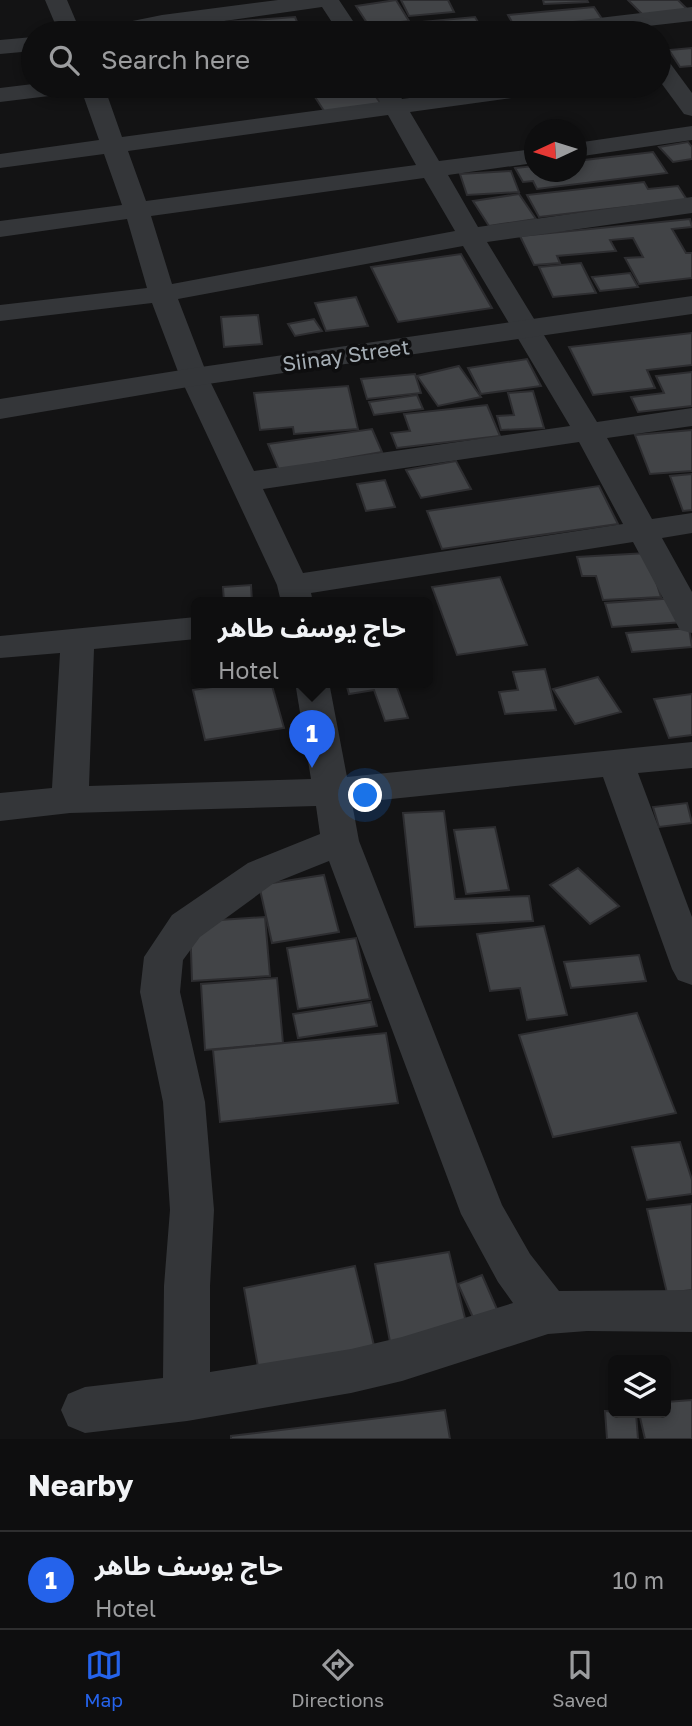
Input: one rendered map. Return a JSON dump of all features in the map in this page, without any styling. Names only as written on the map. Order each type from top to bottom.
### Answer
[{"type":"street","points":[[57,0],[65,21]]},
{"type":"street","points":[[170,21],[328,0],[342,21]]},
{"type":"street","points":[[607,0],[624,21]]},
{"type":"street","points":[[661,21],[692,14]]},
{"type":"street","points":[[0,47],[21,45]]},
{"type":"street","points":[[671,67],[692,66]]},
{"type":"street","points":[[671,82],[692,109]]},
{"type":"street","points":[[0,94],[21,92]]},
{"type":"street","points":[[96,98],[137,211],[162,294],[194,377],[295,593],[692,523]]},
{"type":"street","points":[[0,160],[114,146],[384,98]]},
{"type":"street","points":[[391,98],[587,431],[692,622]]},
{"type":"street","points":[[587,148],[692,133]]},
{"type":"street","points":[[0,229],[524,157]]},
{"type":"street","points":[[0,313],[162,294],[472,236],[692,205]]},
{"type":"street","name":"Siinay Street","points":[[0,408],[194,377],[692,305]]},
{"type":"street","points":[[245,482],[692,417]]},
{"type":"street","points":[[0,647],[191,629]]},
{"type":"street","points":[[69,800],[78,640]]},
{"type":"street","points":[[313,688],[340,841],[483,1214],[514,1268],[548,1312]]},
{"type":"street","points":[[0,807],[69,800],[331,792],[692,755]]},
{"type":"street","points":[[616,763],[692,969]]},
{"type":"street","points":[[187,1398],[187,1286],[192,1210],[184,1102],[160,992],[164,957],[186,926],[261,873],[340,841]]},
{"type":"street","points":[[85,1410],[187,1398],[351,1371],[402,1359],[548,1312],[692,1311]]},
{"type":"building","points":[[396,0],[409,21],[366,21],[356,6]]},
{"type":"building","points":[[401,0],[448,0],[454,12],[409,16]]},
{"type":"building","points":[[543,0],[587,0],[588,2],[544,4]]},
{"type":"building","points":[[628,0],[678,0],[689,11],[645,17]]},
{"type":"building","points":[[594,7],[603,21],[511,21],[508,15]]},
{"type":"building","points":[[295,17],[297,21],[240,21]]},
{"type":"building","points":[[475,17],[477,21],[432,21]]},
{"type":"building","points":[[692,48],[692,66],[680,67],[671,50]]},
{"type":"building","points":[[316,98],[377,98],[384,108],[328,117]]},
{"type":"building","points":[[412,98],[455,98],[416,104]]},
{"type":"building","points":[[688,142],[692,147],[692,159],[673,162],[659,147]]},
{"type":"building","points":[[653,152],[667,173],[537,189],[534,182],[587,182],[587,160]]},
{"type":"building","points":[[524,167],[524,182],[523,182],[515,168]]},
{"type":"building","points":[[511,171],[519,192],[467,195],[460,174]]},
{"type":"building","points":[[644,182],[648,189],[678,186],[687,200],[539,217],[527,195]]},
{"type":"building","points":[[519,194],[536,219],[489,226],[473,201]]},
{"type":"building","points":[[690,219],[692,227],[672,229],[686,253],[692,253],[692,278],[639,284],[625,258],[643,257],[633,238],[610,240],[616,251],[557,256],[560,263],[534,265],[520,236]]},
{"type":"building","points":[[461,254],[492,308],[398,322],[371,267]]},
{"type":"building","points":[[581,263],[596,293],[553,297],[539,267]]},
{"type":"building","points":[[630,273],[638,287],[600,291],[592,277]]},
{"type":"building","points":[[356,297],[368,326],[326,331],[315,303]]},
{"type":"building","points":[[258,315],[262,344],[224,347],[221,317]]},
{"type":"building","points":[[314,319],[322,331],[295,336],[288,324]]},
{"type":"building","points":[[692,333],[692,365],[647,370],[655,388],[593,395],[569,347]]},
{"type":"building","points":[[527,359],[541,386],[481,394],[468,368]]},
{"type":"building","points":[[459,366],[481,397],[438,406],[417,376]]},
{"type":"building","points":[[692,372],[692,406],[638,412],[631,397],[664,393],[656,376]]},
{"type":"building","points":[[415,374],[421,393],[367,399],[361,379]]},
{"type":"building","points":[[348,386],[358,429],[294,434],[293,427],[260,430],[254,393]]},
{"type":"building","points":[[533,391],[544,428],[501,430],[497,416],[514,415],[508,393]]},
{"type":"building","points":[[417,395],[423,409],[374,415],[369,402]]},
{"type":"building","points":[[487,405],[500,436],[397,448],[391,433],[410,431],[404,414]]},
{"type":"building","points":[[372,429],[382,452],[279,470],[268,444]]},
{"type":"building","points":[[692,430],[692,471],[650,474],[635,435]]},
{"type":"building","points":[[456,461],[471,489],[421,498],[406,470]]},
{"type":"building","points":[[692,474],[692,510],[683,511],[670,476]]},
{"type":"building","points":[[385,480],[395,507],[366,511],[357,484]]},
{"type":"building","points":[[599,486],[618,524],[442,549],[427,511]]},
{"type":"building","points":[[647,553],[661,597],[603,600],[596,576],[582,576],[577,557]]},
{"type":"building","points":[[500,577],[527,645],[457,655],[432,587]]},
{"type":"building","points":[[251,585],[252,597],[224,597],[223,587]]},
{"type":"building","points":[[676,598],[684,622],[612,627],[605,603]]},
{"type":"building","points":[[689,628],[692,647],[632,652],[626,633]]},
{"type":"building","points":[[545,669],[556,710],[505,714],[499,692],[518,690],[513,672]]},
{"type":"building","points":[[598,677],[621,712],[575,724],[553,689]]},
{"type":"building","points":[[273,688],[284,728],[205,740],[193,690]]},
{"type":"building","points":[[347,688],[397,688],[408,718],[385,721],[374,690],[349,694]]},
{"type":"building","points":[[692,694],[692,735],[669,738],[654,699]]},
{"type":"building","points":[[687,803],[692,823],[659,827],[653,807]]},
{"type":"building","points":[[444,811],[455,899],[529,896],[533,921],[415,927],[403,813]]},
{"type":"building","points":[[495,827],[509,890],[466,894],[454,830]]},
{"type":"building","points":[[578,868],[619,906],[590,924],[550,885]]},
{"type":"building","points":[[324,875],[339,932],[272,943],[259,885]]},
{"type":"building","points":[[265,917],[270,976],[192,981],[190,922]]},
{"type":"building","points":[[544,926],[567,1015],[527,1020],[520,988],[490,991],[477,934]]},
{"type":"building","points":[[356,938],[370,999],[298,1009],[287,948]]},
{"type":"building","points":[[639,955],[646,981],[571,988],[564,962]]},
{"type":"building","points":[[277,978],[283,1043],[205,1050],[201,984]]},
{"type":"building","points":[[371,1002],[377,1026],[298,1038],[293,1014]]},
{"type":"building","points":[[637,1013],[676,1113],[553,1137],[519,1035]]},
{"type":"building","points":[[386,1033],[398,1103],[220,1122],[213,1050]]},
{"type":"building","points":[[680,1142],[692,1180],[692,1194],[647,1200],[632,1147]]},
{"type":"building","points":[[692,1204],[692,1290],[667,1293],[647,1209]]},
{"type":"building","points":[[449,1252],[470,1339],[392,1352],[375,1264]]},
{"type":"building","points":[[355,1266],[376,1354],[260,1378],[244,1288]]},
{"type":"building","points":[[482,1275],[499,1314],[475,1322],[458,1284]]},
{"type":"building","points":[[692,1400],[692,1439],[645,1439],[640,1418],[671,1418],[671,1402]]},
{"type":"building","points":[[445,1410],[450,1439],[231,1439],[231,1436]]},
{"type":"building","points":[[605,1411],[608,1411],[608,1418],[636,1418],[638,1439],[607,1439]]},
{"type":"place","name":"حاج يوسف طاهر","points":[[312,768]]}]
